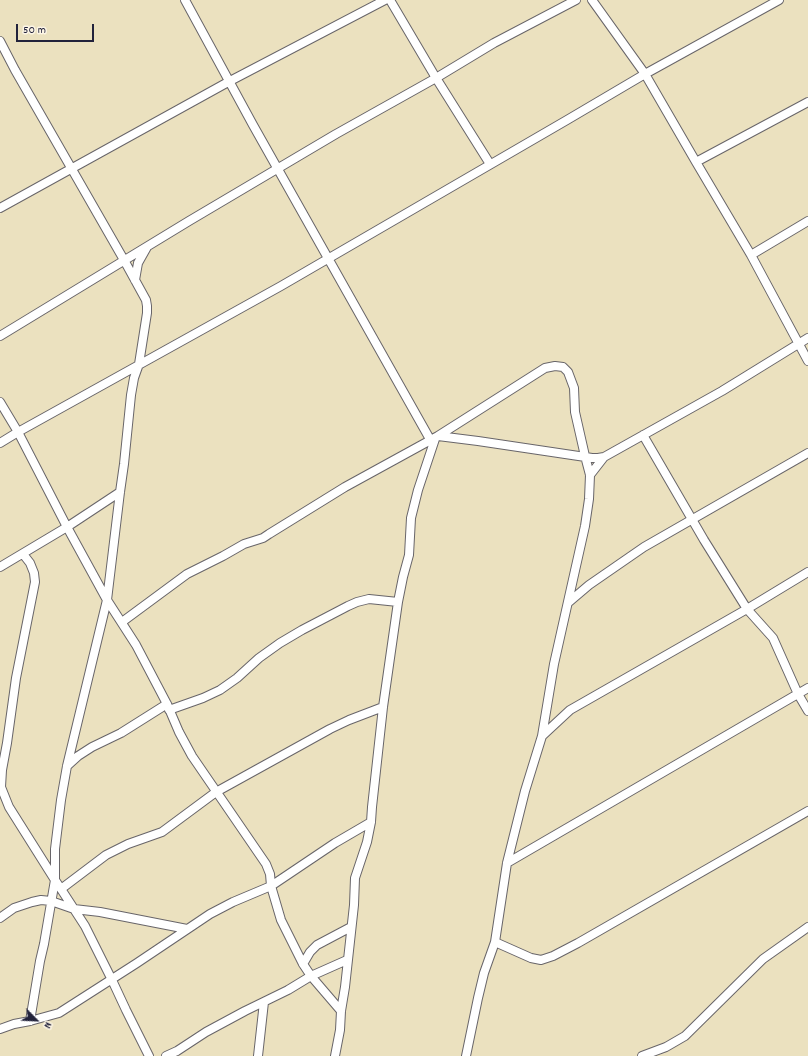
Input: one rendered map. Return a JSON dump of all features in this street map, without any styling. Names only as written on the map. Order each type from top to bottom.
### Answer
[{"type":"street","points":[[185,0],[328,258],[434,439],[415,501],[411,524],[410,555],[403,577],[398,602],[383,707],[371,822],[367,842],[355,878],[354,905],[345,987],[341,1011],[340,1030],[335,1056]]},
{"type":"street","points":[[0,208],[230,82],[385,0]]},
{"type":"street","points":[[390,0],[436,78],[490,164]]},
{"type":"street","points":[[0,336],[147,246],[336,134],[436,78],[494,43],[576,0]]},
{"type":"street","points":[[592,0],[645,74],[751,255],[808,361]]},
{"type":"street","points":[[0,444],[18,432],[281,286],[645,74],[779,0]]},
{"type":"street","points":[[0,41],[15,70],[124,260],[146,300],[147,306],[139,364],[134,378],[131,395],[107,600],[67,766],[55,849],[54,880],[51,901],[30,1021]]},
{"type":"street","points":[[696,162],[808,102]]},
{"type":"street","points":[[751,255],[808,221]]},
{"type":"street","points":[[135,280],[138,263],[147,246]]},
{"type":"street","points":[[434,439],[598,458],[722,391],[808,338]]},
{"type":"street","points":[[122,622],[187,574],[244,544],[263,538],[345,487],[434,439],[545,368],[555,366],[563,367],[568,372],[574,388],[575,412],[590,475],[587,516],[554,664],[542,736],[525,791],[507,863],[495,942],[484,973],[466,1056]]},
{"type":"street","points":[[0,402],[18,432],[107,600],[136,645],[192,756],[254,849],[266,864],[270,874],[271,886],[281,920],[303,964],[311,976],[341,1011]]},
{"type":"street","points":[[643,435],[704,540],[747,609],[772,638],[798,694],[808,711]]},
{"type":"street","points":[[569,602],[589,585],[644,547],[808,453]]},
{"type":"street","points":[[590,475],[604,456]]},
{"type":"street","points":[[0,568],[67,527],[120,492]]},
{"type":"street","points":[[23,554],[30,563],[35,582],[16,678],[7,743],[1,768],[0,789],[9,807],[54,880],[85,926],[149,1056]]},
{"type":"street","points":[[542,736],[570,710],[747,609],[808,572]]},
{"type":"street","points":[[67,766],[78,756],[92,747],[168,707],[203,698],[220,690],[280,643],[348,606],[368,599],[398,602]]},
{"type":"street","points":[[507,863],[808,688]]},
{"type":"street","points":[[61,889],[106,855],[128,844],[162,832],[216,792],[330,728],[383,707]]},
{"type":"street","points":[[495,942],[531,958],[541,960],[554,956],[578,944],[808,811]]},
{"type":"street","points":[[0,1029],[59,1013],[112,980],[210,914],[233,902],[271,886],[335,843],[371,822]]},
{"type":"street","points":[[0,918],[14,908],[41,900],[51,901],[74,909],[113,914],[187,929]]},
{"type":"street","points":[[303,964],[310,952],[317,945],[351,927]]},
{"type":"street","points":[[642,1056],[666,1047],[685,1036],[763,959],[808,927]]},
{"type":"street","points":[[166,1056],[177,1051],[206,1032],[245,1010],[288,990],[311,976],[347,960]]},
{"type":"street","points":[[258,1056],[264,1002]]}]
